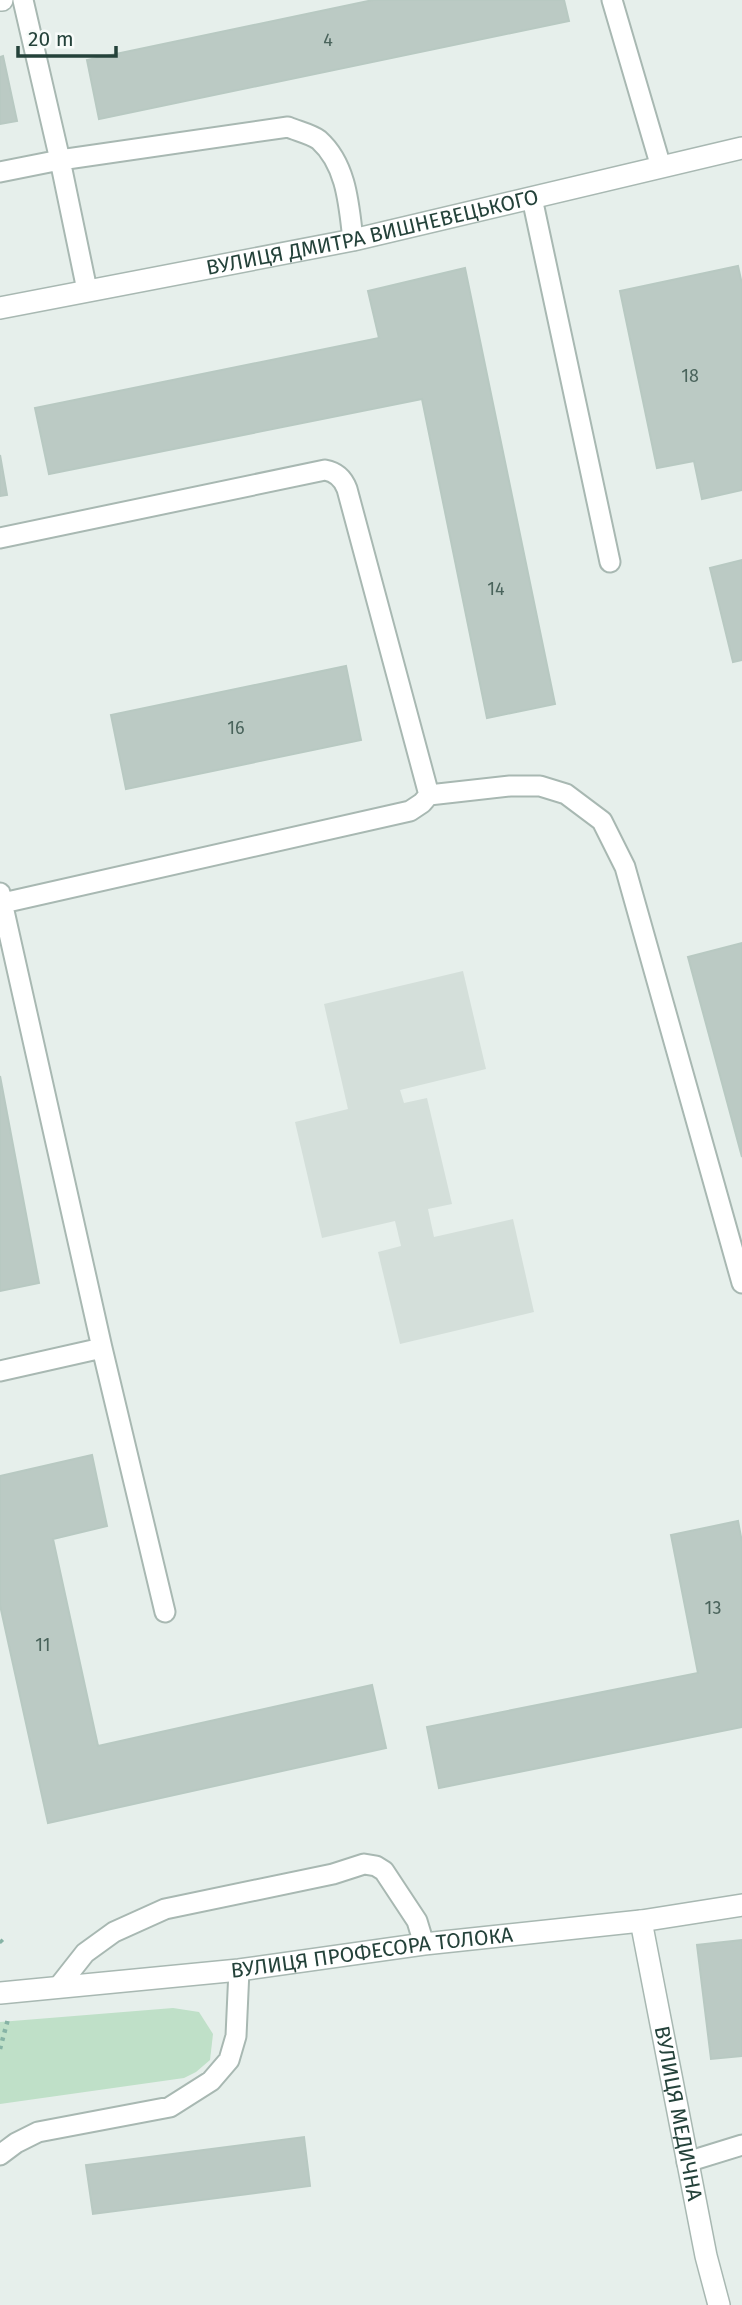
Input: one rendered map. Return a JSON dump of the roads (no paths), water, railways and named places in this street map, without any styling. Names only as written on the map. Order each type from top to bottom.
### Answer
[{"type":"street","name":"ВУЛИЦЯ ДМИТРА ВИШНЕВЕЦЬКОГО","points":[[0,308],[353,240],[742,148]]},
{"type":"street","name":"ВУЛИЦЯ ПРОФЕСОРА ТОЛОКА","points":[[0,1993],[239,1970],[425,1944],[641,1921],[742,1905]]},
{"type":"street","name":"ВУЛИЦЯ МЕДИЧНА","points":[[641,1921],[706,2256],[719,2305]]},
{"type":"lane","points":[[23,0],[87,290]]},
{"type":"lane","points":[[612,0],[661,167]]},
{"type":"lane","points":[[0,172],[60,160],[288,127],[317,138],[328,150],[346,189],[353,240]]},
{"type":"lane","points":[[532,198],[610,562]]},
{"type":"lane","points":[[0,538],[325,470],[332,471],[344,481],[347,489],[429,795]]},
{"type":"lane","points":[[165,1612],[102,1348],[1,898],[410,811],[429,795],[510,786],[540,786],[566,794],[603,821],[625,867],[742,1283]]},
{"type":"lane","points":[[0,1371],[102,1348]]},
{"type":"lane","points":[[59,1986],[85,1953],[114,1932],[165,1909],[333,1874],[364,1864],[376,1866],[390,1878],[417,1921],[425,1944]]},
{"type":"lane","points":[[0,2155],[38,2132],[170,2107],[211,2081],[229,2060],[236,2036],[239,1970]]},
{"type":"lane","points":[[687,2162],[742,2145]]}]
